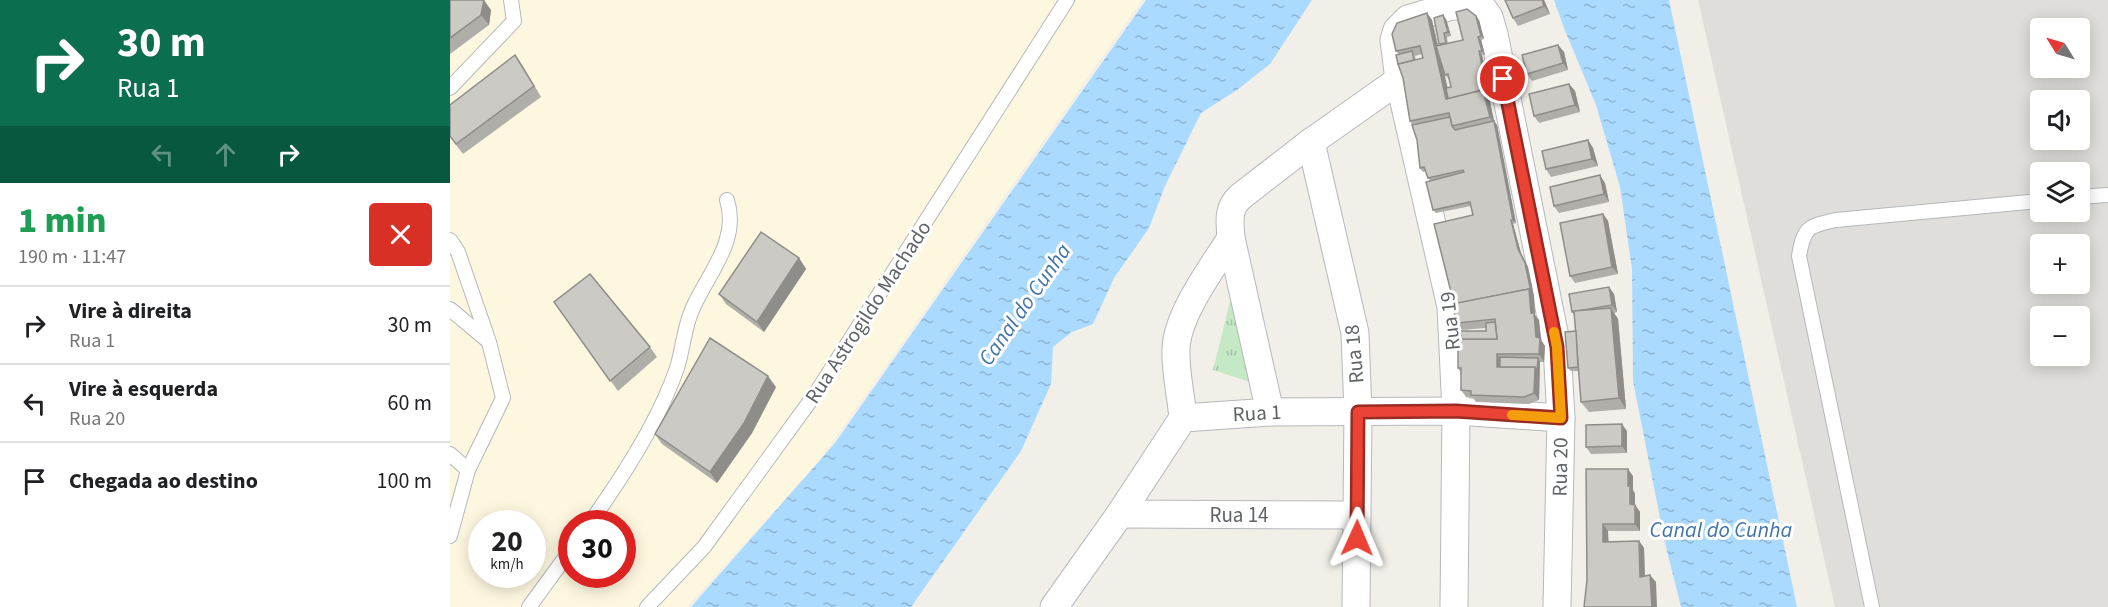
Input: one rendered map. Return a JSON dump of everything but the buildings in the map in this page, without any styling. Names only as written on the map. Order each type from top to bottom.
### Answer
[{"type":"street","name":"Rua 20","points":[[1394,40],[1397,30],[1408,20],[1448,7],[1470,4],[1482,7],[1489,17],[1557,347],[1561,418],[1557,607]]},
{"type":"street","name":"Rua 19","points":[[1394,40],[1400,80],[1451,307],[1456,411],[1454,607]]},
{"type":"street","points":[[1270,412],[1231,238],[1229,215],[1234,202],[1311,142],[1400,80]]},
{"type":"street","name":"Rua 18","points":[[1311,142],[1355,333],[1358,412],[1356,607]]},
{"type":"street","points":[[1054,607],[1120,514],[1183,418],[1175,348],[1190,304],[1231,238]]},
{"type":"street","name":"Rua 1","points":[[1183,418],[1270,412],[1456,411],[1561,418]]},
{"type":"street","name":"Rua 14","points":[[1120,514],[1358,515]]},
{"type":"lane","points":[[450,87],[514,21],[511,0]]},
{"type":"lane","name":"Rua Astrogildo Machado","points":[[647,607],[704,547],[816,393],[1067,0]]},
{"type":"lane","points":[[2090,196],[2108,195]]},
{"type":"lane","points":[[598,510],[634,453],[677,367],[692,310],[723,251],[729,232],[732,215],[728,200]]},
{"type":"lane","points":[[1872,607],[1799,256],[1802,237],[1814,225],[1836,220],[2030,202]]},
{"type":"lane","points":[[450,240],[458,252],[489,342],[503,398],[468,470],[450,536]]},
{"type":"lane","points":[[450,309],[489,342]]},
{"type":"lane","points":[[450,453],[468,470]]},
{"type":"lane","points":[[530,607],[558,568]]},
{"type":"shaded area","points":[[450,0],[1142,0],[819,461],[687,607],[450,607]]},
{"type":"shaded area","points":[[1698,0],[2108,0],[2108,607],[1835,607]]},
{"type":"green space","points":[[1233,289],[1250,382],[1213,370]]},
{"type":"water","points":[[1146,0],[1312,0],[1270,64],[1237,90],[1201,113],[1165,186],[1149,228],[1114,278],[1093,324],[1072,332],[1053,347],[1051,384],[1021,451],[911,607],[691,607],[835,443]]},
{"type":"water","name":"Canal do Cunha","points":[[1554,0],[1669,0],[1797,607],[1681,607],[1665,543],[1633,381],[1632,269],[1620,187],[1596,105]]},
{"type":"slow traffic","points":[[1512,415],[1561,418],[1554,332]]},
{"type":"route","points":[[1357,538],[1358,412],[1456,411],[1561,418],[1557,347],[1503,79]]}]
